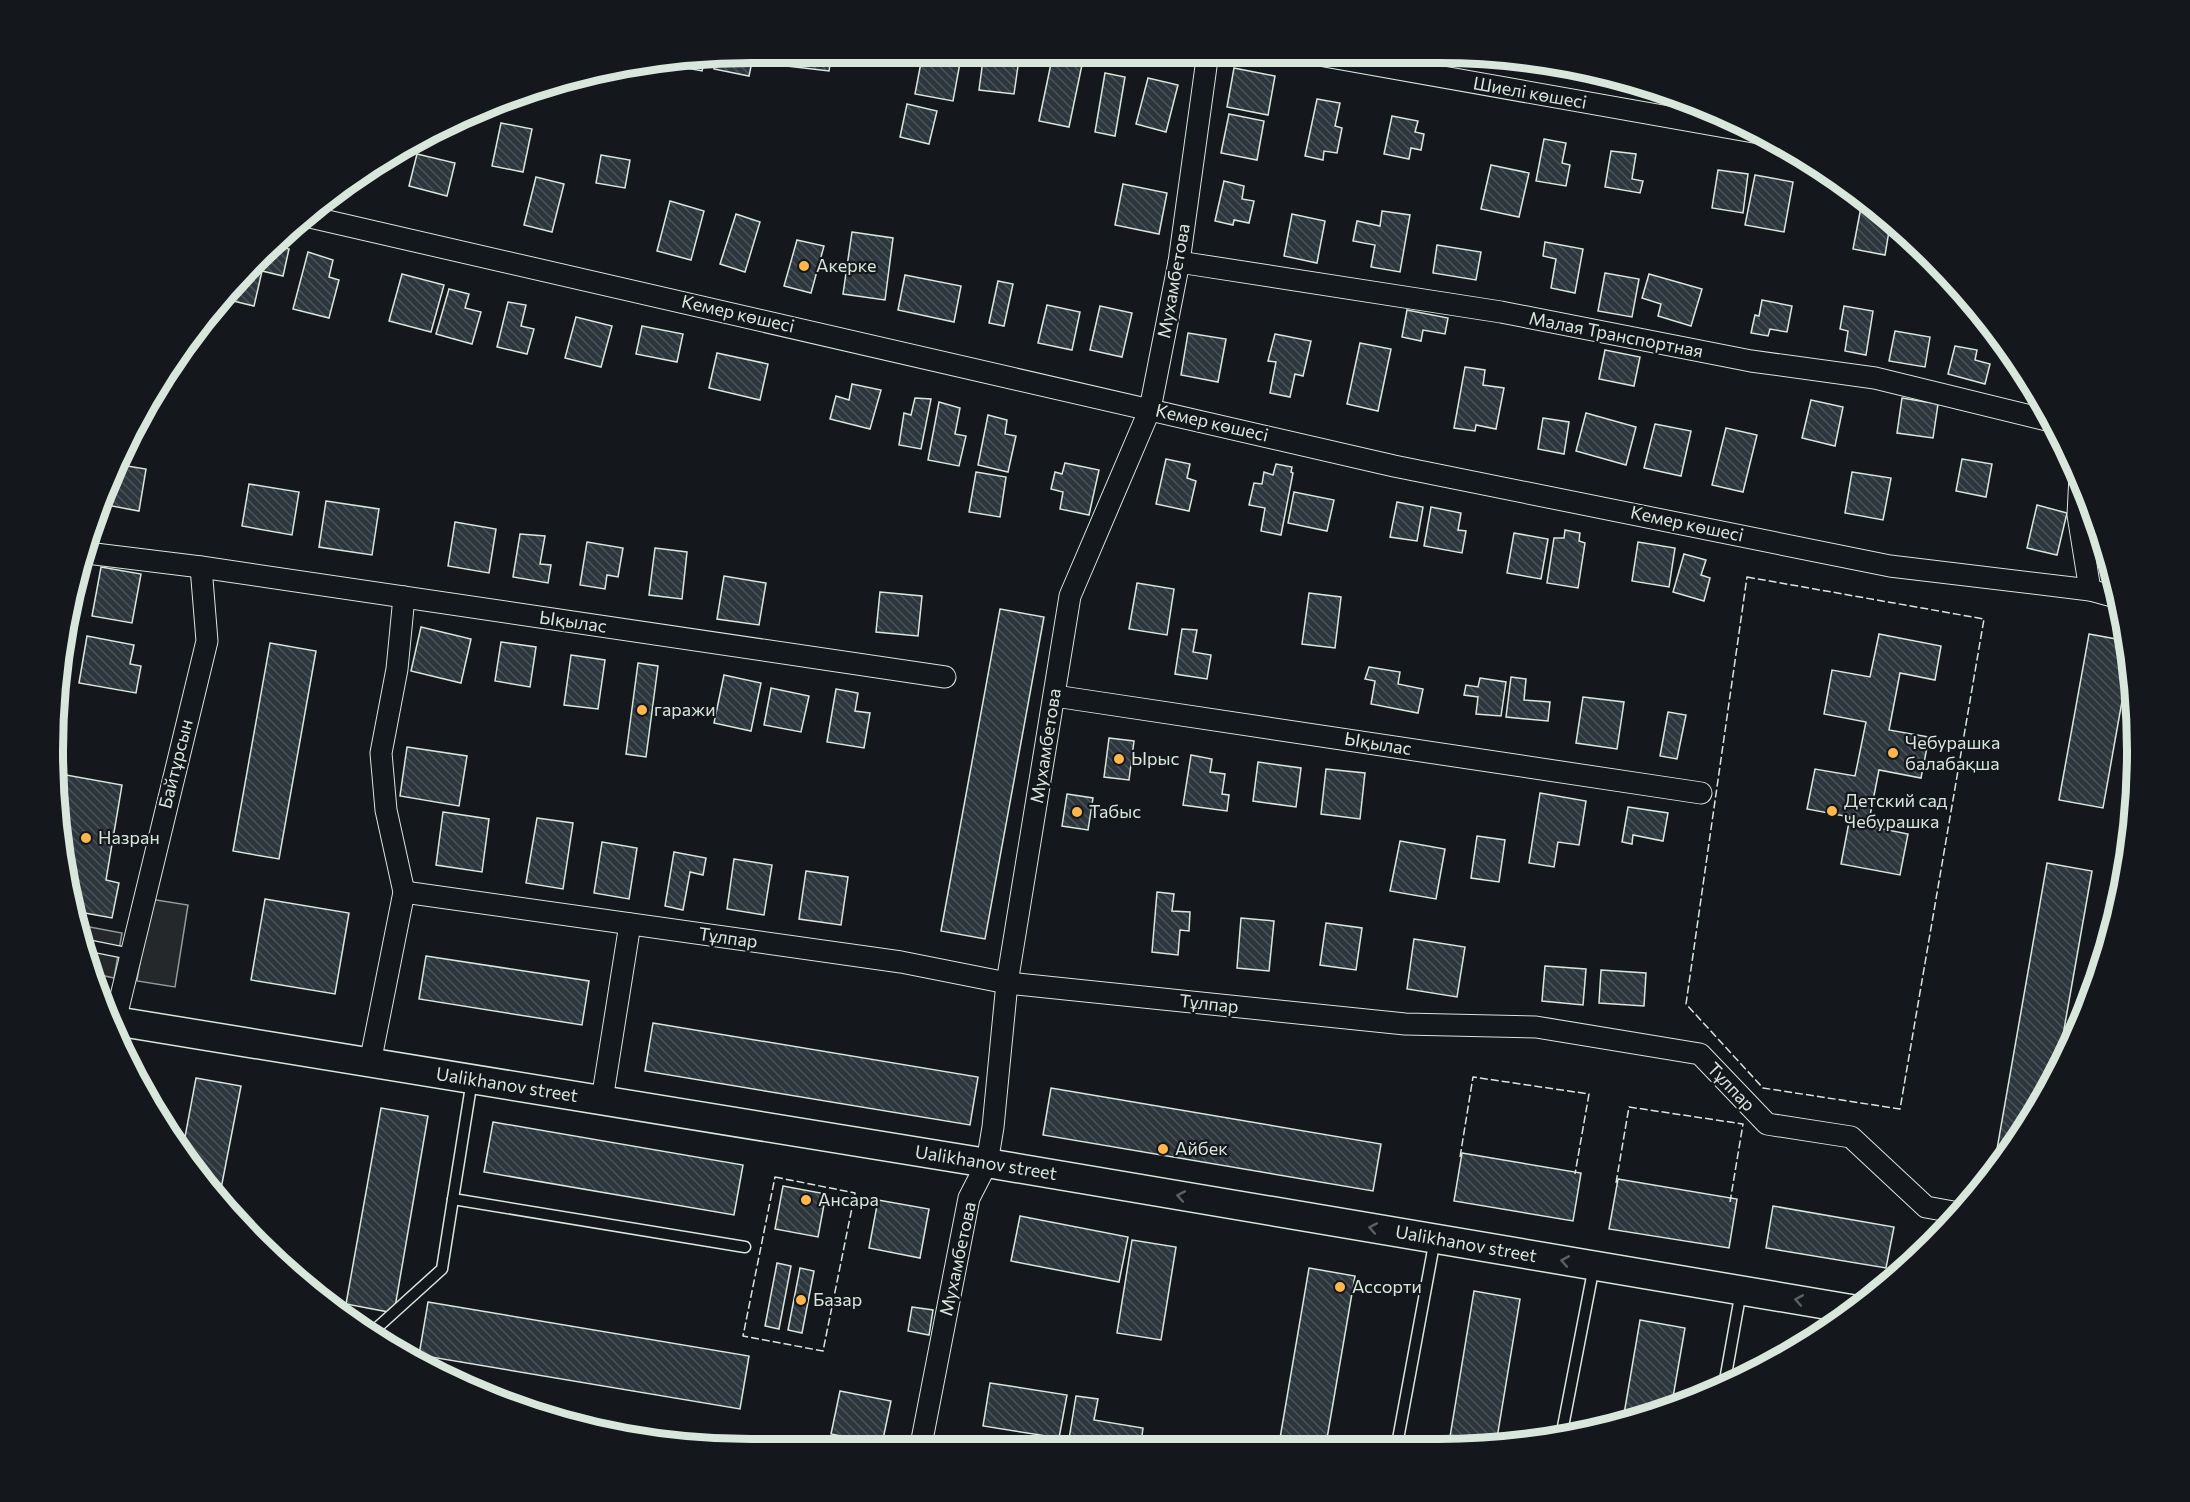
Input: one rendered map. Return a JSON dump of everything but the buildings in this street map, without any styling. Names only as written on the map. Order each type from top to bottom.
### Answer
[{"type":"street","name":"Мухамбетова","points":[[922,1439],[969,1198],[987,1163],[993,1127],[1007,983],[1070,596],[1150,409],[1179,262],[1206,63]]},
{"type":"street","name":"Шиелі көшесі","points":[[1364,63],[1730,128]]},
{"type":"street","name":"Кемер көшесі","points":[[317,218],[1394,466],[1890,566],[2090,590],[2109,595]]},
{"type":"street","name":"Малая Транспортная","points":[[1179,262],[1501,312],[1751,361],[1875,378],[2041,419]]},
{"type":"street","points":[[2079,499],[2078,515],[2090,590]]},
{"type":"street","name":"Ықылас","points":[[92,554],[201,567],[945,677]]},
{"type":"street","name":"Байтұрсын","points":[[115,1014],[207,641],[201,567]]},
{"type":"street","points":[[370,1063],[404,892],[386,810],[381,753],[397,669],[404,597]]},
{"type":"street","name":"Ықылас","points":[[1054,696],[1701,793]]},
{"type":"street","name":"Тұлпар","points":[[404,892],[901,962],[1007,983],[1405,1024],[1536,1027],[1700,1054],[1767,1124],[1851,1137],[1926,1207],[1950,1211]]},
{"type":"street","points":[[602,1100],[630,924]]},
{"type":"street","name":"Ualikhanov street","points":[[120,1024],[987,1163],[1843,1308]]},
{"type":"lane","points":[[92,946],[131,954]]},
{"type":"lane","points":[[377,1328],[442,1269],[472,1079]]},
{"type":"lane","points":[[453,1199],[745,1247]]},
{"type":"lane","points":[[1398,1439],[1435,1239]]},
{"type":"lane","points":[[1563,1428],[1594,1266]]},
{"type":"lane","points":[[1726,1376],[1741,1291]]},
{"type":"shaded area","points":[[150,899],[188,905],[175,987],[137,981]]},
{"type":"shaded area","points":[[85,926],[122,933],[114,978],[101,975]]},
{"type":"fence","points":[[1747,577],[1984,619],[1900,1109],[1763,1088],[1686,1004],[1747,577]]},
{"type":"fence","points":[[1460,1157],[1473,1077],[1589,1094],[1575,1174]]},
{"type":"fence","points":[[1616,1183],[1629,1107],[1743,1124],[1730,1202]]},
{"type":"fence","points":[[775,1177],[855,1193],[823,1351],[743,1336],[775,1177]]},
{"type":"place","name":"Акерке","points":[[804,266]]},
{"type":"place","name":"гаражи","points":[[642,710]]},
{"type":"place","name":"Чебурашка балабақша","points":[[1893,753]]},
{"type":"place","name":"Ырыс","points":[[1119,759]]},
{"type":"place","name":"Детский сад Чебурашка","points":[[1832,811]]},
{"type":"place","name":"Табыс","points":[[1077,812]]},
{"type":"place","name":"Назран","points":[[86,838]]},
{"type":"place","name":"Айбек","points":[[1163,1149]]},
{"type":"place","name":"Ансара","points":[[806,1200]]},
{"type":"place","name":"Ассорти","points":[[1340,1287]]},
{"type":"place","name":"Базар","points":[[801,1300]]}]
